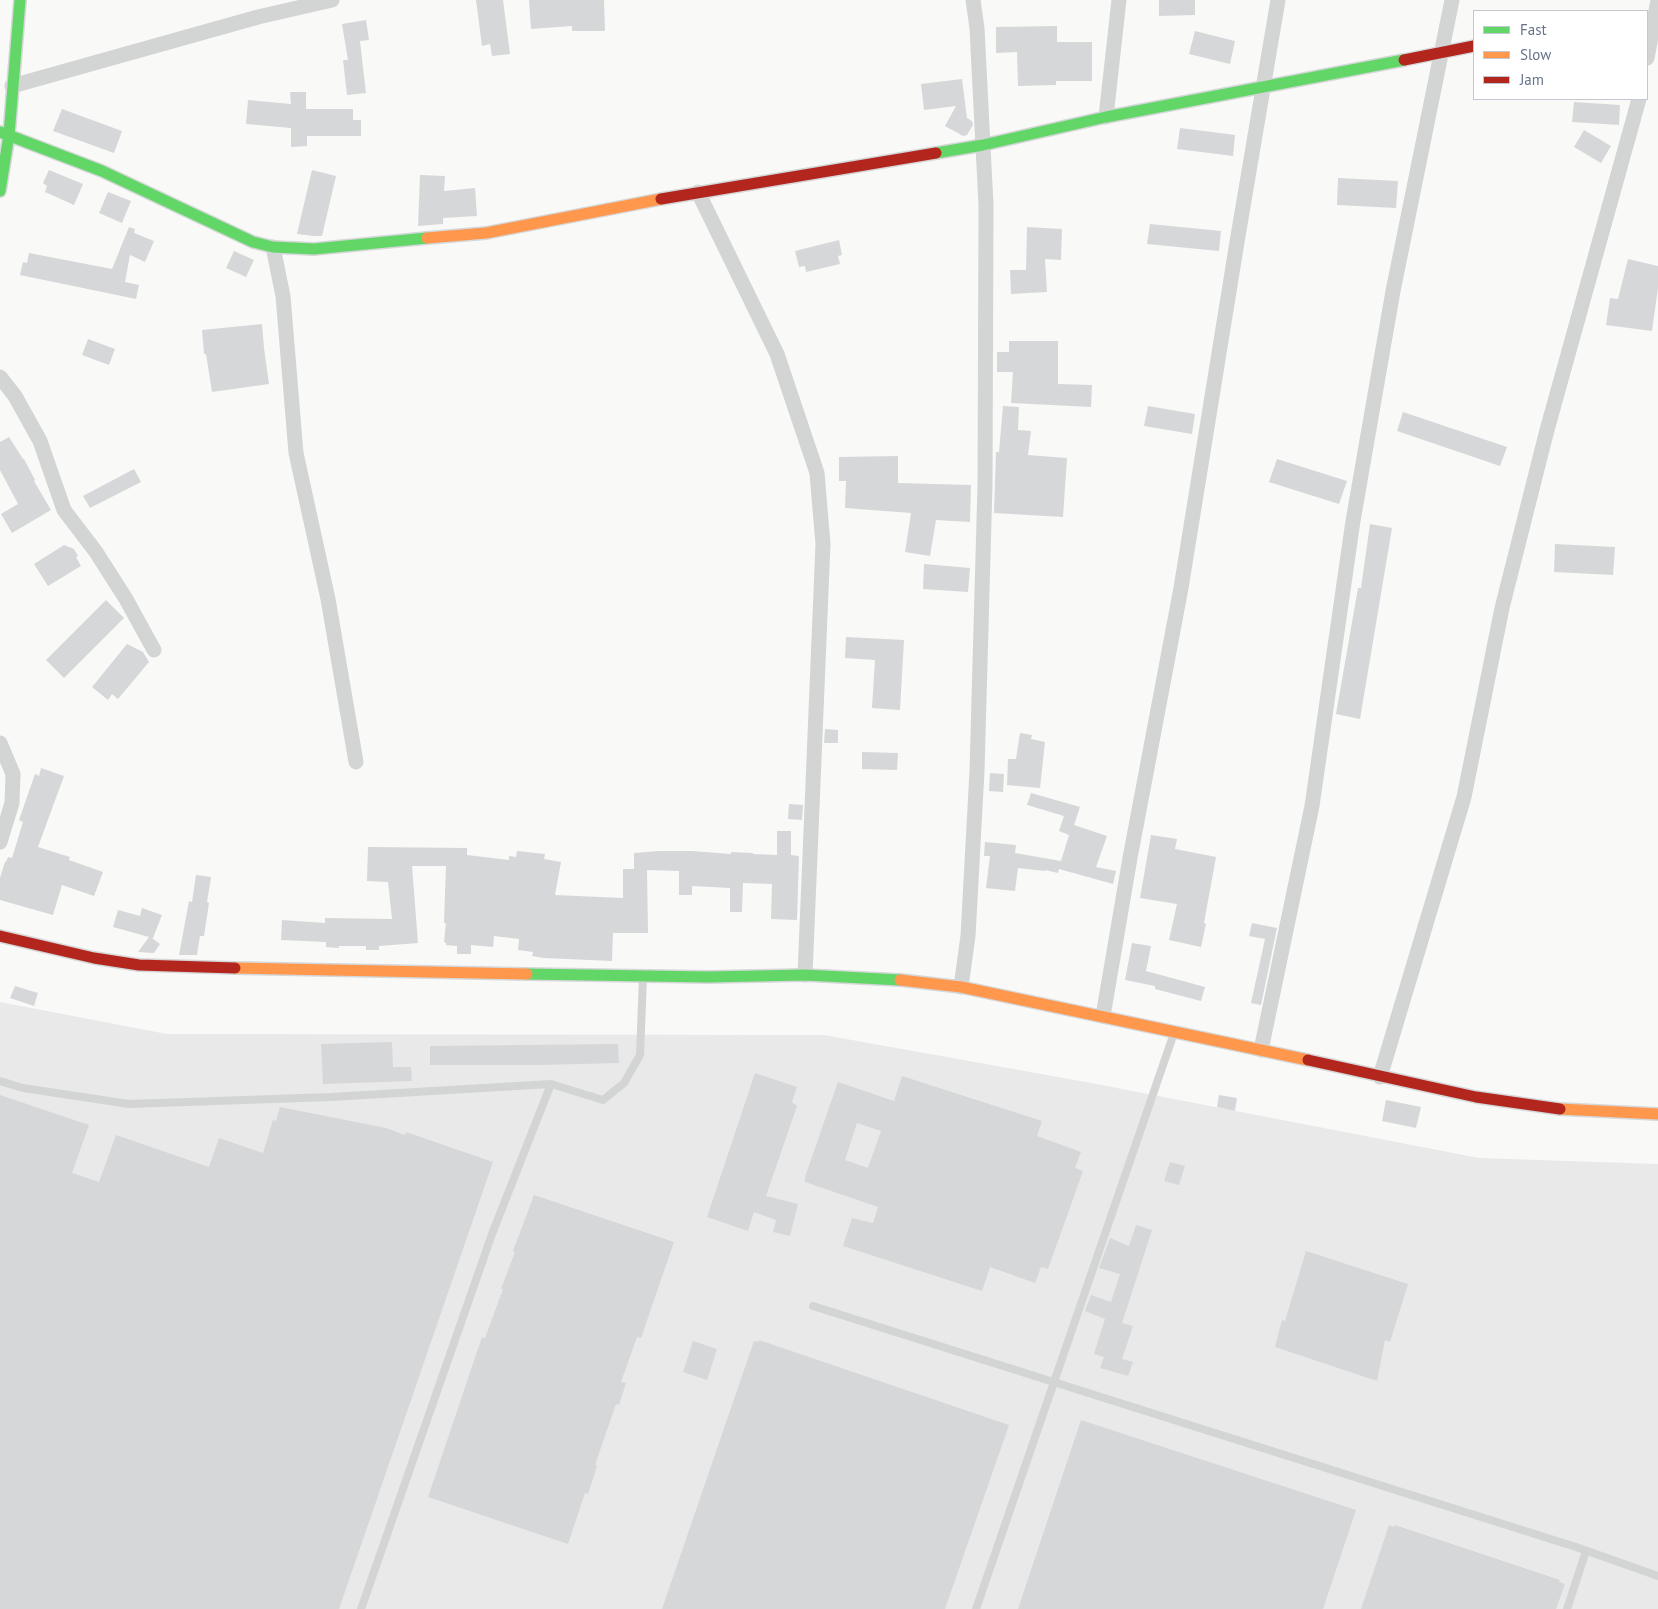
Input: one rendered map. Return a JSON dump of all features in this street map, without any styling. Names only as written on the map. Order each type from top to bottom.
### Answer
[{"type":"street","points":[[0,191],[20,0]]},
{"type":"street","points":[[12,86],[258,17],[332,0]]},
{"type":"street","points":[[961,987],[968,936],[977,771],[984,524],[986,205],[977,28],[973,0]]},
{"type":"street","points":[[1106,117],[1119,0]]},
{"type":"street","points":[[1103,1016],[1130,858],[1181,588],[1278,0]]},
{"type":"street","points":[[1261,1050],[1312,806],[1353,521],[1382,350],[1452,0]]},
{"type":"street","points":[[1648,48],[1652,7]]},
{"type":"street","points":[[5,134],[102,171],[252,242],[273,247],[314,249],[486,233],[698,192],[983,145],[1106,117],[1473,46]]},
{"type":"street","points":[[1380,1077],[1464,797],[1502,608],[1547,430],[1639,100]]},
{"type":"street","points":[[698,192],[777,354],[817,473],[823,544],[805,975]]},
{"type":"street","points":[[273,247],[283,296],[296,453],[328,599],[356,762]]},
{"type":"street","points":[[0,377],[15,396],[40,441],[64,510],[96,552],[126,599],[154,650]]},
{"type":"street","points":[[0,743],[12,774],[12,803],[0,842]]},
{"type":"street","points":[[0,936],[94,958],[158,966],[244,970],[708,977],[805,975],[917,981],[961,987],[1103,1016],[1174,1033],[1476,1097],[1566,1110],[1658,1114]]},
{"type":"lane","points":[[0,1081],[23,1088],[129,1104],[331,1098],[551,1084],[603,1100],[624,1083],[640,1055],[643,976]]},
{"type":"lane","points":[[976,1609],[1174,1033]]},
{"type":"lane","points":[[361,1609],[492,1234],[551,1084]]},
{"type":"lane","points":[[813,1306],[1054,1381],[1586,1551],[1658,1576]]},
{"type":"lane","points":[[1567,1609],[1586,1551]]},
{"type":"shaded area","points":[[0,1002],[167,1034],[824,1035],[1086,1082],[1479,1158],[1658,1164],[1658,1609],[0,1609]]},
{"type":"building","points":[[476,0],[503,0],[510,54],[492,56],[490,44],[482,46]]},
{"type":"building","points":[[529,0],[604,0],[605,31],[572,31],[572,26],[531,29]]},
{"type":"building","points":[[1159,0],[1195,0],[1195,15],[1159,16]]},
{"type":"building","points":[[366,20],[369,40],[360,41],[366,93],[347,95],[343,60],[348,60],[342,24]]},
{"type":"building","points":[[1057,26],[1057,42],[1092,42],[1092,81],[1056,81],[1056,85],[1018,86],[1017,52],[996,53],[996,27]]},
{"type":"building","points":[[1195,31],[1235,41],[1230,64],[1189,54]]},
{"type":"building","points":[[962,79],[967,118],[972,121],[973,125],[967,135],[963,136],[945,126],[956,106],[924,110],[921,84]]},
{"type":"building","points":[[290,92],[306,92],[306,109],[353,109],[353,120],[361,120],[361,136],[307,136],[307,146],[291,147],[291,128],[246,124],[248,100],[291,104]]},
{"type":"building","points":[[1574,102],[1620,105],[1619,125],[1572,122]]},
{"type":"building","points":[[62,109],[122,131],[114,153],[53,131]]},
{"type":"building","points":[[1180,128],[1235,135],[1233,156],[1177,149]]},
{"type":"building","points":[[1584,130],[1611,146],[1601,163],[1574,147]]},
{"type":"building","points":[[49,170],[83,184],[74,205],[45,192],[47,186],[43,183]]},
{"type":"building","points":[[312,170],[336,176],[322,236],[297,234]]},
{"type":"building","points":[[420,175],[445,176],[444,191],[475,188],[477,216],[443,218],[443,224],[418,226]]},
{"type":"building","points":[[1338,178],[1398,181],[1396,208],[1337,205]]},
{"type":"building","points":[[108,192],[131,201],[122,223],[99,213]]},
{"type":"building","points":[[1150,224],[1221,231],[1219,251],[1147,244]]},
{"type":"building","points":[[129,227],[135,229],[134,233],[154,241],[145,262],[130,255],[125,282],[139,285],[136,299],[20,275],[23,262],[27,263],[29,253],[112,269]]},
{"type":"building","points":[[1027,227],[1062,229],[1061,260],[1045,259],[1047,292],[1011,294],[1010,270],[1026,270]]},
{"type":"building","points":[[839,240],[842,255],[838,256],[840,264],[806,272],[805,266],[799,267],[795,251]]},
{"type":"building","points":[[234,251],[254,260],[246,277],[226,268]]},
{"type":"building","points":[[1628,259],[1658,266],[1658,288],[1652,331],[1606,325],[1610,298],[1618,299]]},
{"type":"building","points":[[262,324],[269,384],[212,392],[206,354],[204,354],[202,330]]},
{"type":"building","points":[[88,339],[115,349],[109,365],[82,355]]},
{"type":"building","points":[[1009,341],[1058,341],[1058,384],[1092,385],[1091,407],[1011,403],[1013,372],[997,372],[997,352],[1009,352]]},
{"type":"building","points":[[1003,406],[1019,407],[1018,430],[1031,431],[1028,455],[1067,458],[1063,517],[994,513],[996,452],[999,452]]},
{"type":"building","points":[[1148,406],[1195,414],[1192,434],[1144,426]]},
{"type":"building","points":[[1403,412],[1507,447],[1500,466],[1397,431]]},
{"type":"building","points":[[9,437],[24,459],[51,510],[12,533],[1,514],[18,504],[0,470],[0,442]]},
{"type":"building","points":[[898,456],[898,483],[971,485],[970,522],[936,520],[930,556],[905,552],[911,513],[845,508],[846,481],[839,481],[839,457]]},
{"type":"building","points":[[1277,459],[1347,481],[1339,504],[1269,482]]},
{"type":"building","points":[[134,469],[141,482],[90,508],[83,496]]},
{"type":"building","points":[[1370,524],[1392,528],[1360,719],[1336,714],[1358,588],[1361,588]]},
{"type":"building","points":[[1555,544],[1615,547],[1613,575],[1554,572]]},
{"type":"building","points":[[64,545],[74,549],[81,566],[48,586],[34,564]]},
{"type":"building","points":[[924,564],[970,568],[968,592],[923,589]]},
{"type":"building","points":[[106,600],[124,618],[64,678],[46,660]]},
{"type":"building","points":[[846,637],[904,640],[900,710],[872,708],[875,660],[845,658]]},
{"type":"building","points":[[127,644],[143,652],[149,662],[118,699],[112,694],[108,700],[92,687]]},
{"type":"building","points":[[825,729],[838,730],[838,743],[824,743]]},
{"type":"building","points":[[1020,733],[1032,735],[1031,739],[1045,742],[1040,788],[1007,785],[1008,759],[1016,759]]},
{"type":"building","points":[[862,752],[898,753],[897,770],[862,769]]},
{"type":"building","points":[[41,768],[64,776],[38,847],[70,857],[69,860],[103,872],[94,896],[62,885],[53,915],[0,900],[0,878],[8,857],[12,858],[23,822],[19,820],[35,774],[39,776]]},
{"type":"building","points":[[990,773],[1004,774],[1003,792],[989,791]]},
{"type":"building","points":[[1031,793],[1080,807],[1074,825],[1107,836],[1096,867],[1116,871],[1113,884],[1059,869],[1058,873],[1018,868],[1015,891],[986,888],[990,856],[984,856],[985,842],[1016,845],[1015,853],[1061,861],[1069,835],[1059,831],[1064,816],[1027,805]]},
{"type":"building","points":[[789,804],[803,805],[802,820],[788,819]]},
{"type":"building","points":[[777,831],[791,831],[791,855],[799,856],[797,920],[771,919],[772,884],[743,883],[742,912],[730,912],[730,888],[692,886],[692,895],[679,895],[679,871],[647,870],[648,933],[613,933],[612,961],[532,956],[533,952],[518,950],[519,939],[494,936],[493,947],[471,945],[471,954],[457,954],[457,946],[446,945],[444,942],[446,866],[412,866],[418,943],[379,946],[379,950],[366,950],[366,946],[339,946],[339,948],[326,947],[326,942],[281,940],[282,920],[325,923],[325,918],[392,919],[388,882],[367,881],[368,847],[467,848],[467,855],[509,860],[509,856],[516,857],[517,851],[545,854],[544,859],[561,862],[555,895],[623,898],[623,869],[634,869],[634,853],[692,851],[777,855]]},
{"type":"building","points":[[1151,835],[1177,839],[1175,849],[1216,857],[1201,947],[1169,940],[1177,904],[1140,898]]},
{"type":"building","points":[[196,875],[211,877],[204,936],[200,936],[197,955],[179,955],[189,901],[192,902]]},
{"type":"building","points":[[142,908],[162,915],[152,938],[160,944],[154,953],[138,952],[149,937],[113,927],[118,910],[140,916]]},
{"type":"building","points":[[1252,923],[1277,928],[1261,1005],[1251,1003],[1265,939],[1249,936]]},
{"type":"building","points":[[1132,943],[1151,946],[1146,971],[1205,987],[1201,1001],[1155,989],[1155,986],[1125,980]]},
{"type":"building","points":[[15,986],[38,993],[34,1006],[10,998]]},
{"type":"building","points":[[392,1042],[393,1067],[411,1067],[412,1081],[323,1084],[321,1044]]},
{"type":"building","points":[[618,1044],[619,1063],[430,1065],[430,1046]]},
{"type":"building","points":[[755,1073],[797,1087],[792,1102],[797,1106],[766,1196],[798,1204],[790,1236],[773,1232],[776,1220],[754,1212],[748,1231],[707,1217]]},
{"type":"building","points":[[902,1076],[1042,1121],[1037,1136],[1081,1152],[1075,1168],[1083,1171],[1048,1269],[1041,1267],[1035,1283],[990,1267],[982,1291],[843,1246],[852,1218],[873,1223],[878,1207],[805,1182],[805,1177],[838,1082],[894,1101]],"holes":[[[857,1123],[881,1131],[868,1168],[845,1160]]]},
{"type":"building","points":[[0,1095],[89,1125],[72,1173],[99,1182],[116,1135],[209,1167],[219,1138],[263,1153],[273,1120],[276,1121],[280,1107],[386,1128],[405,1135],[406,1132],[493,1162],[339,1609],[0,1609]]},
{"type":"building","points":[[1219,1095],[1237,1098],[1235,1111],[1217,1107]]},
{"type":"building","points":[[1386,1100],[1421,1107],[1416,1128],[1382,1121]]},
{"type":"building","points":[[1170,1162],[1185,1166],[1179,1185],[1164,1181]]},
{"type":"building","points":[[534,1195],[674,1242],[641,1338],[637,1337],[621,1382],[626,1383],[619,1405],[616,1404],[595,1465],[597,1466],[588,1494],[585,1493],[568,1544],[428,1497],[482,1337],[485,1338],[503,1289],[501,1289],[515,1252],[513,1251]]},
{"type":"building","points":[[1136,1225],[1152,1230],[1122,1323],[1133,1326],[1122,1359],[1133,1362],[1128,1376],[1100,1368],[1104,1357],[1094,1354],[1105,1319],[1085,1311],[1091,1295],[1111,1302],[1120,1274],[1099,1268],[1110,1238],[1129,1246]]},
{"type":"building","points":[[1306,1251],[1408,1284],[1390,1342],[1385,1340],[1377,1381],[1275,1347],[1282,1320],[1285,1321]]},
{"type":"building","points":[[759,1340],[1009,1425],[945,1609],[662,1609],[754,1341],[758,1342]]},
{"type":"building","points":[[693,1341],[717,1349],[707,1380],[683,1372]]},
{"type":"building","points":[[1081,1420],[1356,1510],[1323,1609],[1018,1609]]},
{"type":"building","points":[[1389,1525],[1394,1527],[1395,1525],[1560,1580],[1559,1582],[1565,1584],[1556,1609],[1361,1609]]},
{"type":"traffic: fast","points":[[0,191],[9,135],[20,0]]},
{"type":"traffic: fast","points":[[936,153],[983,145],[1106,117],[1404,60]]},
{"type":"traffic: fast","points":[[0,132],[102,171],[253,242],[273,247],[314,249],[427,238]]},
{"type":"traffic: fast","points":[[527,974],[708,977],[805,975],[900,980]]},
{"type":"traffic: slow","points":[[427,238],[486,233],[661,199]]},
{"type":"traffic: slow","points":[[235,968],[527,974]]},
{"type":"traffic: slow","points":[[900,980],[961,987],[1308,1060]]},
{"type":"traffic: slow","points":[[1560,1109],[1658,1114]]},
{"type":"traffic: jam","points":[[1404,60],[1473,46]]},
{"type":"traffic: jam","points":[[661,199],[936,153]]},
{"type":"traffic: jam","points":[[0,936],[94,958],[139,965],[235,968]]},
{"type":"traffic: jam","points":[[1308,1060],[1476,1097],[1560,1109]]}]
